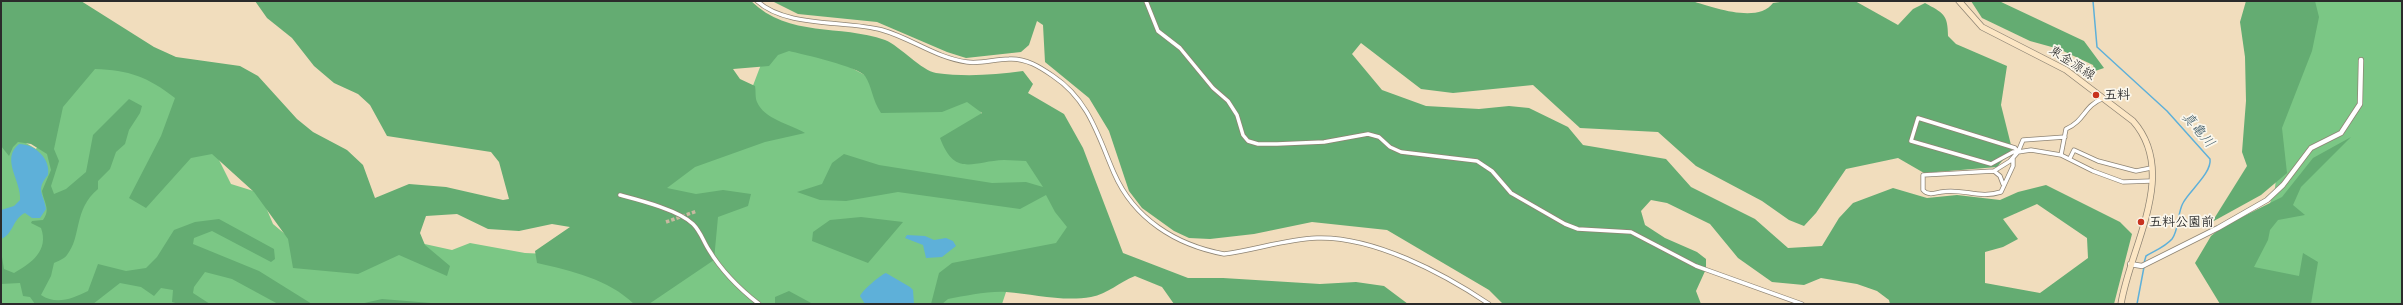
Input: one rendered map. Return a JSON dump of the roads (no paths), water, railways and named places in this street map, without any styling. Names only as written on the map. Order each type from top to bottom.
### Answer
[{"type":"main road","name":"東金源線","points":[[1959,1],[1982,27],[2056,64],[2104,98],[2141,131],[2148,145],[2152,168],[2151,181],[2147,215],[2130,264],[2121,304]]},
{"type":"street","points":[[757,1],[776,12],[804,20],[886,31],[955,60],[982,62],[1009,59],[1022,60],[1034,64],[1062,82],[1080,99],[1095,123],[1115,174],[1131,202],[1164,233],[1178,239],[1210,251],[1224,254],[1316,238],[1346,240],[1410,260],[1468,291],[1488,304]]},
{"type":"street","points":[[1146,1],[1158,31],[1180,48],[1213,88],[1228,101],[1237,115],[1243,135],[1248,141],[1271,144],[1324,142],[1368,134],[1379,137],[1390,147],[1402,152],[1477,161],[1492,171],[1511,193],[1564,224],[1578,229],[1631,232],[1696,266],[1802,304]]},
{"type":"street","points":[[2130,264],[2142,266],[2218,228],[2273,196],[2307,152],[2315,145],[2341,133],[2358,108],[2360,99],[2360,60]]},
{"type":"street","points":[[2060,155],[2066,129],[2080,121],[2090,104],[2104,98]]},
{"type":"street","points":[[2018,152],[2015,148],[1918,118],[1911,141],[1991,164],[2013,152],[2018,152],[2031,150],[2070,158],[2094,171],[2123,182],[2151,181]]},
{"type":"street","points":[[2013,158],[2013,166],[2003,184],[2001,192],[1989,196],[1953,191],[1929,194],[1923,190],[1923,175],[1994,171],[2013,158],[2018,152],[2022,140],[2065,136]]},
{"type":"street","points":[[2070,158],[2074,150],[2098,161],[2136,171],[2152,168]]},
{"type":"street","points":[[1994,171],[2000,176],[2003,184]]},
{"type":"street","points":[[620,195],[669,211],[693,224],[700,232],[709,251],[736,282],[759,304]]},
{"type":"water","points":[[19,144],[36,150],[41,154],[47,163],[48,175],[41,188],[46,209],[40,218],[32,218],[25,213],[21,215],[8,234],[1,239],[1,210],[14,206],[20,200],[20,193],[11,164],[11,157]]},
{"type":"water","points":[[907,235],[925,236],[934,240],[946,238],[953,241],[956,246],[942,257],[926,258],[923,245],[905,238]]},
{"type":"water","points":[[886,273],[913,290],[914,304],[865,304],[860,296],[861,294]]},
{"type":"waterway","name":"真亀川","points":[[2093,1],[2097,47],[2167,111],[2210,159],[2210,164],[2204,176],[2186,198],[2181,207],[2176,231],[2172,239],[2163,247],[2146,256],[2144,263]]},
{"type":"waterway","name":"真亀川","points":[[2137,304],[2144,267]]},
{"type":"tunnel","points":[[666,222],[697,211]]},
{"type":"place","name":"五料","points":[[2096,95]]},
{"type":"place","name":"五料公園前","points":[[2141,222]]}]
